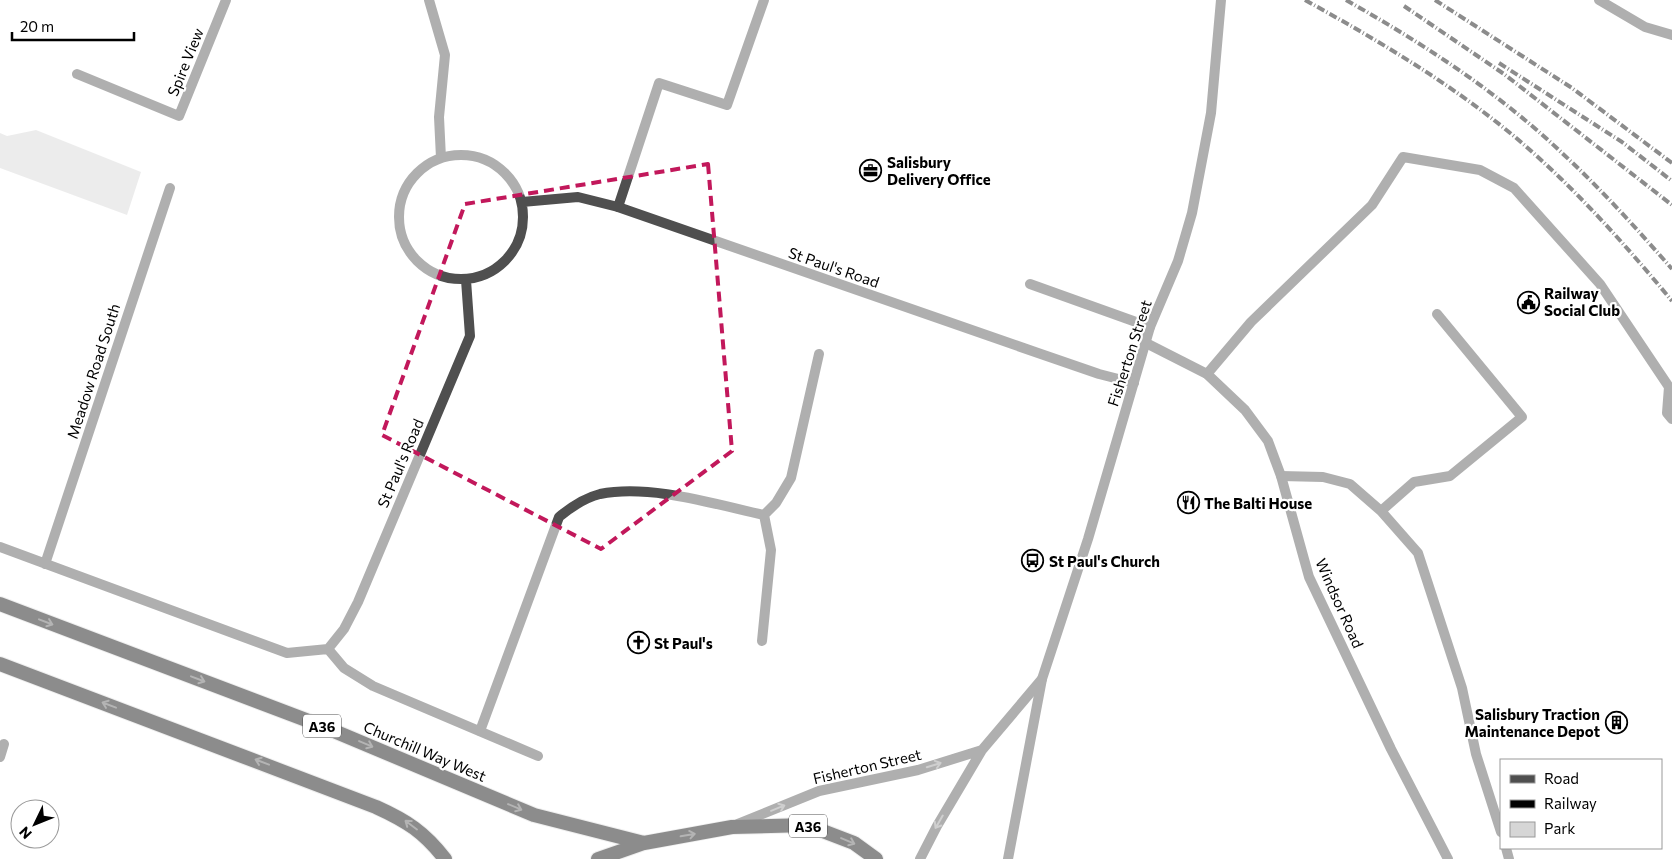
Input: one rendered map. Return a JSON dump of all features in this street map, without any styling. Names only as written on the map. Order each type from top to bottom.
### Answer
[{"type":"highway","name":"Churchill Way West","points":[[0,604],[322,726],[534,815],[644,843]]},
{"type":"highway","points":[[0,664],[376,806],[405,820],[429,839],[445,859]]},
{"type":"highway","name":"A36","points":[[598,859],[644,843],[732,827],[807,825],[854,843],[876,859]]},
{"type":"street","name":"Spire View","points":[[77,74],[179,116],[226,0]]},
{"type":"street","points":[[429,0],[445,55],[439,117],[441,158]]},
{"type":"street","points":[[618,207],[659,83],[728,105],[764,0]]},
{"type":"street","name":"Fisherton Street","points":[[1008,859],[1042,679],[1088,539],[1150,327],[1178,260],[1192,213],[1210,113],[1221,0]]},
{"type":"street","points":[[1599,0],[1645,27],[1672,35]]},
{"type":"street","points":[[461,154],[481,158],[499,168],[513,184],[522,202],[523,220],[520,238],[511,254],[498,267],[483,276],[466,280],[445,278],[427,270],[412,256],[402,239],[398,219],[400,200],[409,181],[423,167],[441,158],[461,154]]},
{"type":"street","points":[[1207,374],[1251,322],[1372,205],[1403,157],[1480,170],[1514,188],[1600,284],[1669,387],[1667,413],[1672,419]]},
{"type":"street","name":"Meadow Road South","points":[[45,564],[170,188]]},
{"type":"street","name":"St Paul's Road","points":[[522,202],[578,197],[618,207],[1047,356],[1134,383]]},
{"type":"street","name":"St Paul's Road","points":[[328,649],[344,629],[358,602],[470,336],[466,280]]},
{"type":"street","points":[[1030,284],[1150,327]]},
{"type":"street","points":[[1381,511],[1414,482],[1450,476],[1522,417],[1436,314]]},
{"type":"street","name":"Windsor Road","points":[[1146,343],[1207,374],[1259,426],[1268,441],[1281,476],[1309,577],[1391,749],[1448,859]]},
{"type":"street","points":[[764,515],[776,503],[791,478],[819,354]]},
{"type":"street","points":[[1281,476],[1323,476],[1350,484],[1381,511],[1418,553],[1462,688],[1476,754],[1500,829]]},
{"type":"street","points":[[480,731],[559,517],[574,505],[600,494],[640,492],[683,498],[764,515]]},
{"type":"street","points":[[762,641],[771,550],[764,515]]},
{"type":"street","points":[[0,547],[287,653],[328,649],[344,668],[373,686],[538,756]]},
{"type":"street","name":"Fisherton Street","points":[[920,859],[937,826],[982,750],[1042,679]]},
{"type":"street","points":[[0,757],[4,744]]},
{"type":"street","name":"Fisherton Street","points":[[732,827],[819,791],[918,770],[982,750]]},
{"type":"highlighted area","points":[[708,164],[732,451],[601,549],[382,435],[465,204]]},
{"type":"green space","points":[[36,130],[141,172],[127,215],[0,168],[0,133],[7,136]]},
{"type":"railway","points":[[1305,0],[1360,31],[1440,81],[1515,137],[1557,175],[1597,216],[1672,301]]},
{"type":"railway","points":[[1346,0],[1431,51],[1512,109],[1591,181],[1672,269]]},
{"type":"railway","points":[[1435,0],[1572,88],[1672,163]]},
{"type":"railway","points":[[1404,6],[1504,74],[1672,205]]},
{"type":"railway","points":[[1499,63],[1622,142],[1672,181]]},
{"type":"place","name":"Salisbury Delivery Office","points":[[871,171]]},
{"type":"place","name":"Railway Social Club","points":[[1528,302]]},
{"type":"place","name":"The Balti House","points":[[1188,503]]},
{"type":"place","name":"St Paul's Church","points":[[1033,561]]},
{"type":"place","name":"St Paul's","points":[[638,643]]},
{"type":"place","name":"Salisbury Traction Maintenance Depot","points":[[1616,723]]}]
